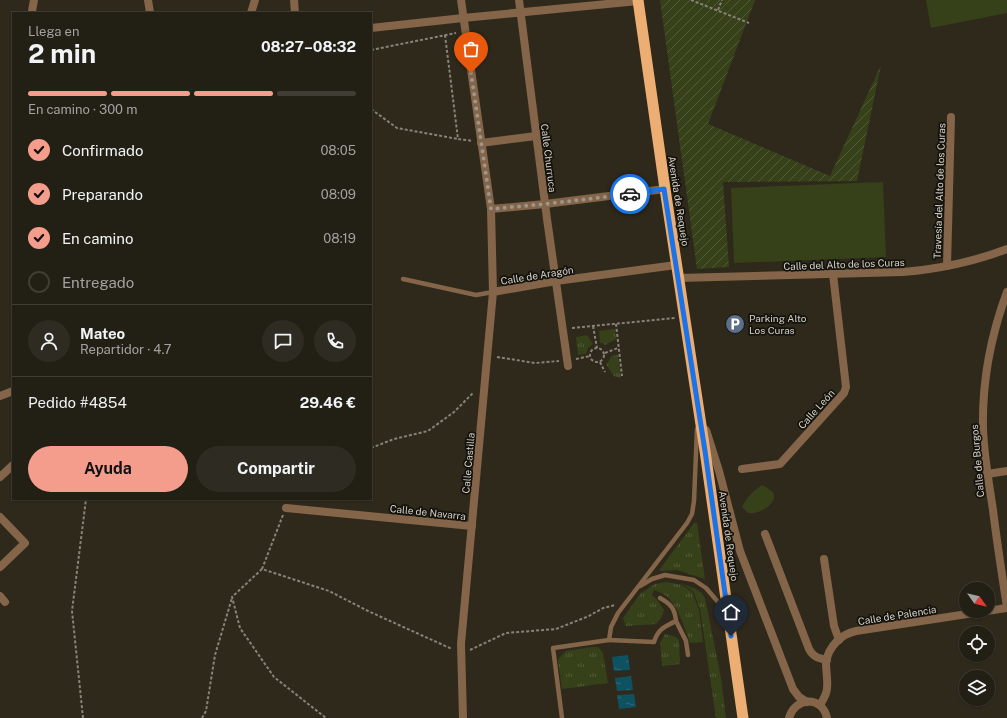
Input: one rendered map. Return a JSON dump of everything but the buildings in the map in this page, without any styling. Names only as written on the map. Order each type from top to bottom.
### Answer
[{"type":"highway","name":"Avenida de Requejo","points":[[638,1],[664,189],[698,405],[743,718]]},
{"type":"street","points":[[32,12],[34,0]]},
{"type":"street","points":[[148,0],[150,12]]},
{"type":"street","points":[[251,12],[255,0]]},
{"type":"street","points":[[294,0],[295,12]]},
{"type":"street","name":"Calle Castilla","points":[[461,0],[491,209],[493,292],[462,644],[463,718]]},
{"type":"street","name":"Calle Churruca","points":[[519,0],[545,204],[568,364]]},
{"type":"street","points":[[372,28],[638,1]]},
{"type":"street","name":"Travesía del Alto de los Curas","points":[[947,266],[952,117]]},
{"type":"street","points":[[481,143],[536,136]]},
{"type":"street","points":[[491,209],[545,204],[664,189]]},
{"type":"street","name":"Calle del Alto de los Curas","points":[[678,278],[918,271],[969,261],[1007,249]]},
{"type":"street","points":[[998,252],[1007,255]]},
{"type":"street","name":"Calle de Aragón","points":[[493,292],[556,281],[676,265]]},
{"type":"street","name":"Calle León","points":[[742,469],[780,464],[844,393],[846,387],[833,274]]},
{"type":"street","name":"Calle de Burgos","points":[[1007,292],[998,317],[992,343],[985,385],[984,413],[987,474],[1007,608]]},
{"type":"street","points":[[0,396],[12,391]]},
{"type":"street","points":[[698,405],[719,471],[744,563],[794,689],[798,697],[807,702]]},
{"type":"street","points":[[0,477],[12,466]]},
{"type":"street","points":[[987,474],[1007,471]]},
{"type":"street","name":"Calle de Navarra","points":[[286,508],[472,526]]},
{"type":"street","points":[[0,567],[25,543],[1,520]]},
{"type":"street","points":[[765,534],[809,649],[816,658],[827,660]]},
{"type":"street","points":[[820,705],[826,695],[827,689],[827,660],[833,646],[839,640],[834,626],[824,559]]},
{"type":"street","name":"Calle de Palencia","points":[[839,640],[848,633],[856,631],[1007,608]]},
{"type":"street","points":[[789,718],[796,707],[807,702],[814,702],[820,705],[825,711],[827,718]]},
{"type":"lane","name":"Calle de Aragón","points":[[403,279],[476,295],[493,292]]},
{"type":"lane","name":"Avenida de Requejo","points":[[609,640],[611,627],[618,613],[687,523],[692,514],[694,501],[698,405]]},
{"type":"lane","points":[[637,588],[652,579],[665,575],[694,580],[706,588],[718,602],[729,622]]},
{"type":"lane","points":[[660,598],[669,602],[671,606],[676,621],[686,640],[688,655]]},
{"type":"lane","points":[[562,718],[554,648],[609,640],[654,642],[657,634],[663,627],[676,621]]},
{"type":"path","points":[[691,0],[749,23]]},
{"type":"path","points":[[718,10],[722,0]]},
{"type":"path","points":[[372,50],[465,32]]},
{"type":"path","points":[[445,35],[458,139]]},
{"type":"path","points":[[372,110],[397,128],[481,143]]},
{"type":"path","points":[[563,329],[684,318]]},
{"type":"path","points":[[616,324],[622,376]]},
{"type":"path","points":[[594,326],[597,348]]},
{"type":"path","points":[[597,348],[602,349],[604,353],[604,358],[600,362],[594,362],[590,356],[591,351],[597,348]]},
{"type":"path","points":[[604,353],[618,348]]},
{"type":"path","points":[[487,355],[535,363],[568,364],[590,356]]},
{"type":"path","points":[[600,362],[605,372]]},
{"type":"path","points":[[372,448],[394,439],[428,431],[454,412],[485,382]]},
{"type":"path","points":[[83,718],[72,611],[86,500]]},
{"type":"path","points":[[202,718],[206,711],[215,655],[232,597],[262,569],[286,508]]},
{"type":"path","points":[[262,569],[329,591],[368,611],[462,654],[506,633],[556,629],[589,616],[602,608],[612,605],[624,605]]},
{"type":"path","points":[[232,597],[240,628],[274,677],[326,718]]},
{"type":"green space","points":[[660,0],[755,0],[708,124],[830,176],[881,65],[857,181],[723,182],[729,267],[697,269]]},
{"type":"green space","points":[[926,0],[1007,0],[1007,13],[931,28]]},
{"type":"green space","points":[[883,182],[886,257],[734,263],[731,188]]},
{"type":"green space","points":[[615,329],[616,339],[605,345],[600,343],[599,331]]},
{"type":"green space","points":[[587,335],[593,344],[588,348],[586,354],[578,355],[576,337]]},
{"type":"green space","points":[[618,355],[621,378],[614,376],[606,364],[611,356]]},
{"type":"green space","points":[[762,485],[773,492],[774,499],[770,505],[761,511],[756,513],[748,513],[742,507],[750,494]]},
{"type":"green space","points":[[694,523],[697,523],[705,579],[677,570],[660,571],[660,569]]},
{"type":"green space","points":[[667,582],[682,585],[692,592],[699,610],[703,642],[690,643],[680,616],[672,603],[662,593],[654,590],[652,595],[664,610],[661,618],[656,624],[626,626],[623,618],[641,593],[655,584]]},
{"type":"green space","points":[[682,584],[698,590],[705,598],[721,678],[726,718],[716,718],[700,609],[693,591]]},
{"type":"green space","points":[[665,634],[676,637],[679,640],[680,664],[662,666],[660,643]]},
{"type":"green space","points":[[598,647],[603,653],[608,683],[562,689],[558,660],[566,651]]},
{"type":"water","points":[[628,655],[630,670],[614,671],[612,657]]},
{"type":"water","points":[[631,676],[633,690],[617,691],[615,678]]},
{"type":"water","points":[[634,694],[636,707],[619,709],[617,695]]},
{"type":"way so far","points":[[471,73],[491,209],[630,194]]},
{"type":"place","name":"Parking Alto Los Curas","points":[[735,324]]},
{"type":"route","points":[[630,194],[664,189],[705,451],[731,636]]}]
